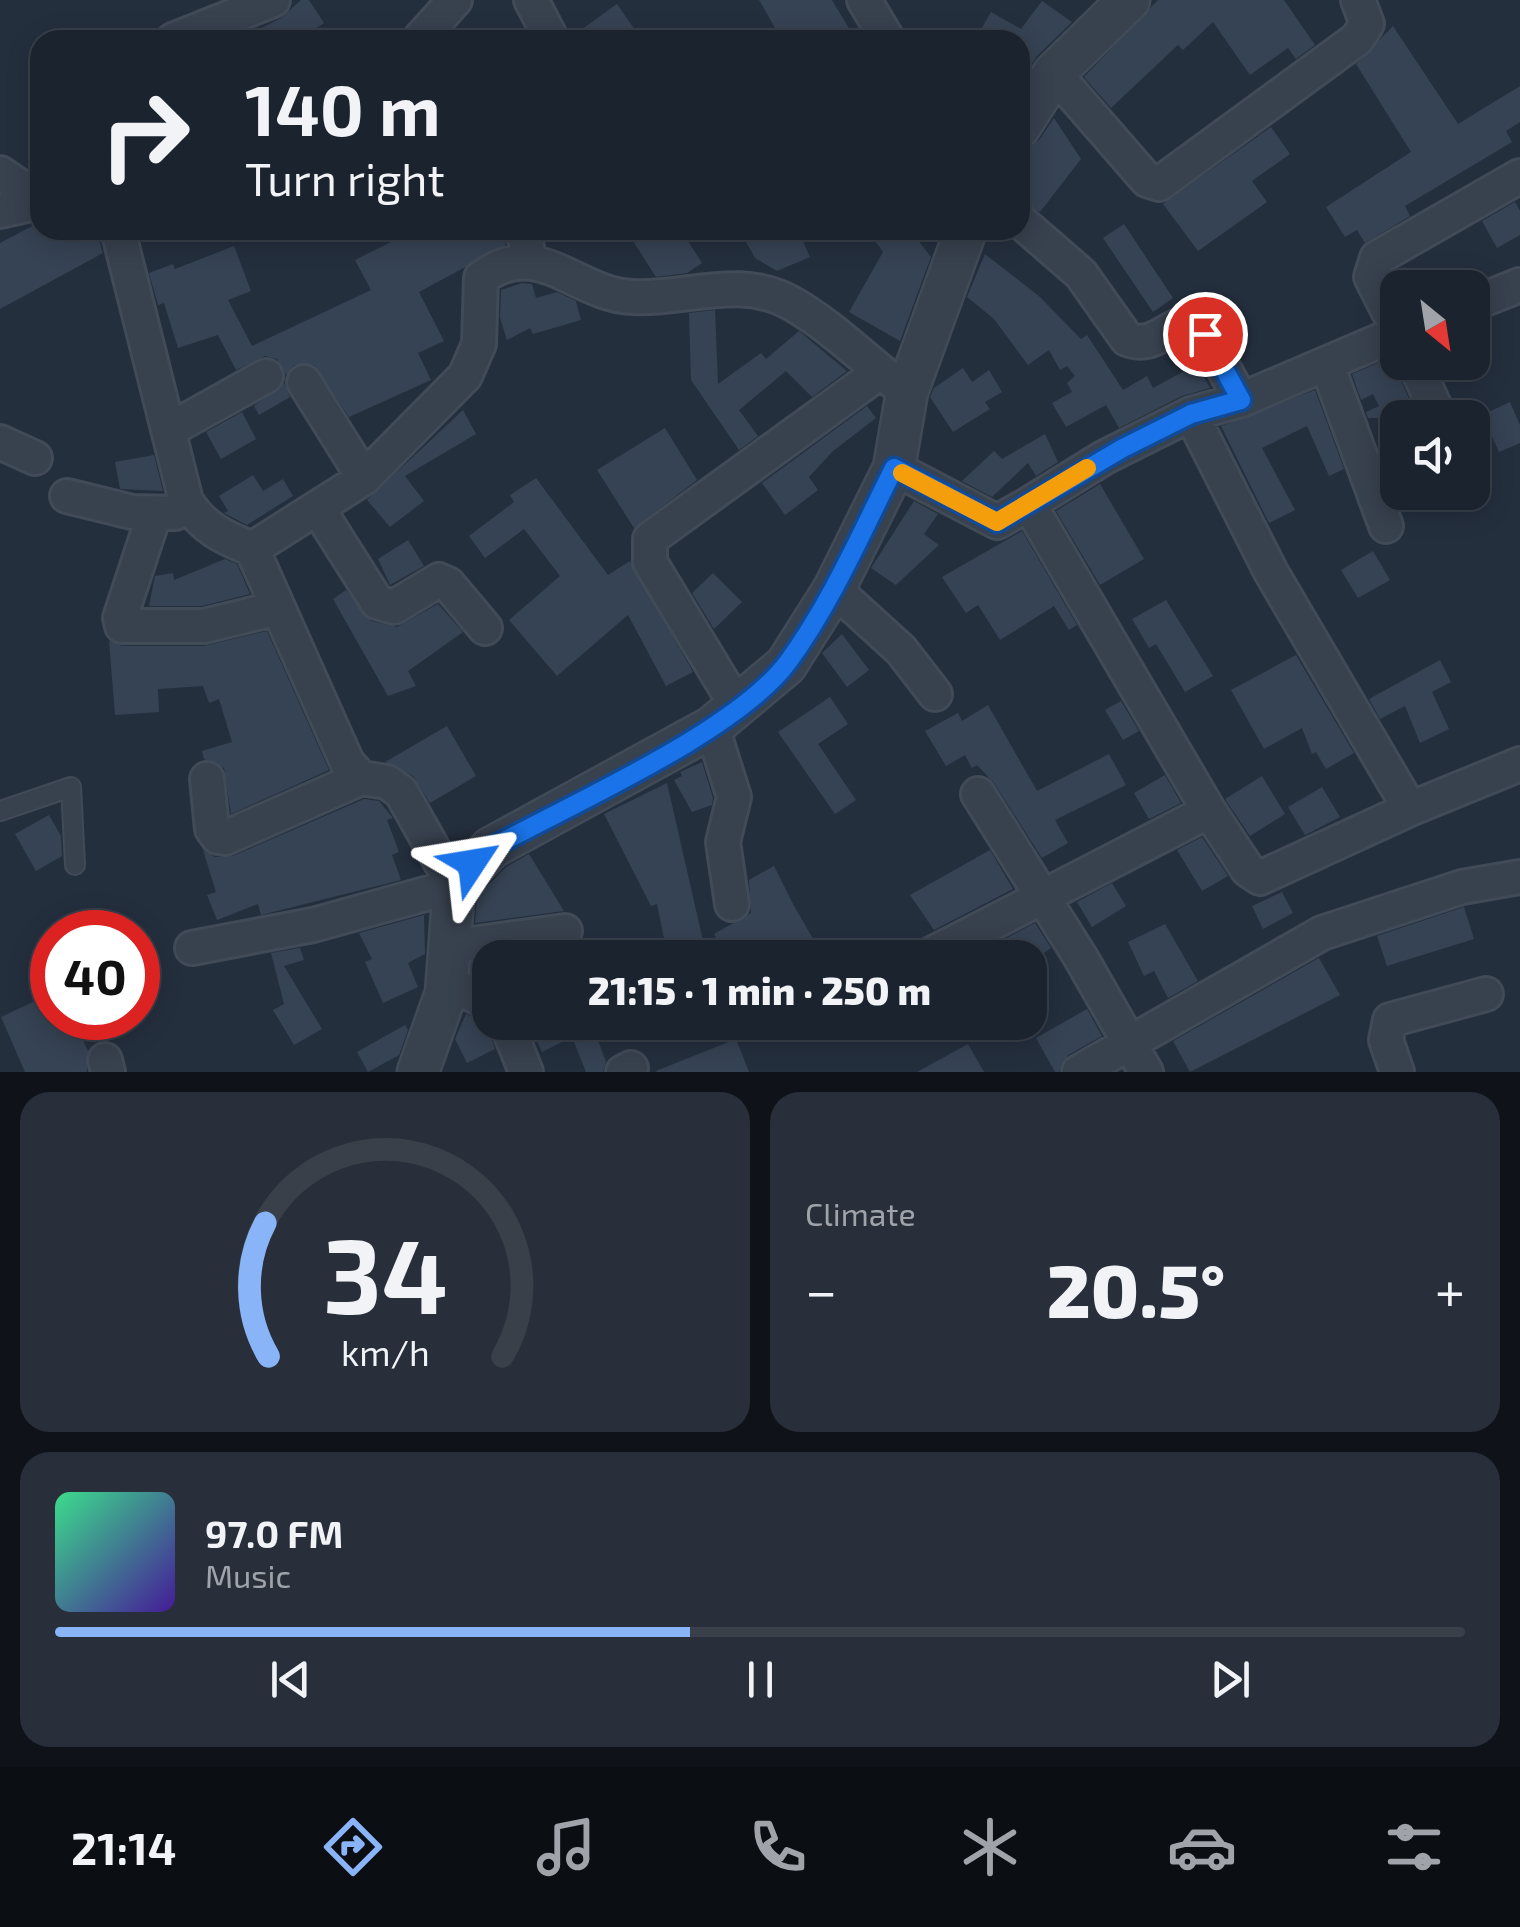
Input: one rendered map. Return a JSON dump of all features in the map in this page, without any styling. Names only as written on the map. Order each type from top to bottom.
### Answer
[{"type":"street","points":[[199,30],[273,0]]},
{"type":"street","points":[[428,30],[455,0]]},
{"type":"street","points":[[532,0],[547,30]]},
{"type":"street","points":[[864,0],[882,30]]},
{"type":"street","points":[[1030,111],[1054,74],[1130,0]]},
{"type":"street","points":[[1054,74],[1146,180],[1159,184],[1357,39],[1367,24],[1358,0]]},
{"type":"street","points":[[0,174],[30,194]]},
{"type":"street","points":[[1380,296],[1371,278],[1377,258],[1520,176]]},
{"type":"street","points":[[0,211],[30,204]]},
{"type":"street","points":[[1030,229],[1080,274],[1127,339],[1146,342],[1181,323],[1193,322],[1205,334],[1241,400]]},
{"type":"street","points":[[121,240],[192,510],[214,532],[252,550],[347,762],[361,778]]},
{"type":"street","points":[[192,948],[313,926],[454,886],[491,848],[725,718],[786,665],[834,589],[894,468],[894,382],[961,240]]},
{"type":"street","points":[[252,550],[364,478],[465,376],[480,344],[482,278],[526,245],[601,292],[630,297],[732,286],[766,293],[792,304],[894,382]]},
{"type":"street","points":[[1490,297],[1520,285]]},
{"type":"street","points":[[894,468],[997,522],[1106,457],[1191,414],[1241,400],[1380,340]]},
{"type":"street","points":[[1327,365],[1386,526]]},
{"type":"street","points":[[169,430],[266,376]]},
{"type":"street","points":[[304,382],[364,478]]},
{"type":"street","points":[[732,904],[722,842],[734,796],[725,718],[650,562],[650,539],[894,382]]},
{"type":"street","points":[[1191,414],[1271,572],[1410,810]]},
{"type":"street","points":[[0,442],[35,458]]},
{"type":"street","points":[[66,496],[154,516],[192,510]]},
{"type":"street","points":[[1029,504],[1209,811],[1248,870],[1260,878],[1520,764]]},
{"type":"street","points":[[318,509],[377,602],[394,607],[439,580],[484,628]]},
{"type":"street","points":[[154,516],[120,618],[122,626],[204,626],[278,608]]},
{"type":"street","points":[[834,589],[901,650],[935,694]]},
{"type":"street","points":[[207,778],[212,829],[218,837],[226,838],[361,778],[386,782],[402,792],[454,886],[450,964],[416,1070]]},
{"type":"street","points":[[978,794],[1138,1059]]},
{"type":"street","points":[[959,940],[1209,811]]},
{"type":"street","points":[[1080,1072],[1138,1059],[1322,933],[1462,887],[1520,877]]},
{"type":"street","points":[[450,964],[565,931]]},
{"type":"street","points":[[450,964],[472,986]]},
{"type":"street","points":[[1397,1072],[1384,1029],[1390,1020],[1486,994]]},
{"type":"street","points":[[513,1040],[526,1072]]},
{"type":"lane","points":[[0,812],[70,786],[75,865]]},
{"type":"building","points":[[301,0],[309,0],[324,23],[313,30],[258,30],[281,18]]},
{"type":"building","points":[[759,0],[832,0],[850,30],[776,30]]},
{"type":"building","points":[[1158,0],[1284,0],[1315,45],[1296,59],[1288,48],[1250,75],[1213,22],[1183,50],[1178,45],[1111,108],[1084,77]]},
{"type":"building","points":[[1042,1],[1072,22],[1030,67],[1030,30],[981,30],[991,12],[1021,29]]},
{"type":"building","points":[[617,4],[635,30],[581,30]]},
{"type":"building","points":[[1393,26],[1458,124],[1520,86],[1520,122],[1506,131],[1512,142],[1405,206],[1410,216],[1365,243],[1357,230],[1345,237],[1326,207],[1411,152],[1356,64]]},
{"type":"building","points":[[1054,118],[1081,159],[1040,212],[1030,207],[1030,145],[1039,140]]},
{"type":"building","points":[[1271,127],[1290,154],[1252,181],[1267,202],[1198,251],[1163,204]]},
{"type":"building","points":[[1515,202],[1520,211],[1520,235],[1497,248],[1482,221]]},
{"type":"building","points":[[1124,224],[1173,298],[1153,312],[1103,238]]},
{"type":"building","points":[[30,227],[30,240],[99,240],[103,253],[0,309],[0,243]]},
{"type":"building","points":[[505,240],[506,245],[419,292],[444,341],[418,353],[431,380],[349,417],[314,365],[294,365],[286,375],[277,359],[265,356],[236,370],[218,335],[178,348],[164,303],[158,305],[149,273],[173,264],[175,269],[234,246],[251,291],[228,300],[252,346],[371,290],[355,260],[393,241]]},
{"type":"building","points":[[632,240],[687,240],[702,263],[687,273],[656,277]]},
{"type":"building","points":[[745,240],[802,240],[810,257],[777,271],[755,258]]},
{"type":"building","points":[[874,240],[918,240],[931,257],[900,341],[849,312],[883,252]]},
{"type":"building","points":[[985,254],[1040,297],[1081,339],[1087,335],[1123,390],[1147,376],[1153,388],[1197,364],[1210,388],[1182,396],[1119,428],[1106,405],[1066,427],[1052,403],[1072,392],[1067,383],[1075,376],[1067,366],[1060,370],[1049,350],[1028,365],[994,319],[967,297]]},
{"type":"building","points":[[532,284],[536,298],[557,292],[576,301],[581,320],[533,334],[530,328],[507,340],[500,318],[501,290]]},
{"type":"building","points":[[715,310],[718,384],[761,353],[766,359],[799,331],[847,371],[812,397],[786,371],[739,410],[758,436],[739,450],[691,380],[689,313]]},
{"type":"building","points":[[1380,362],[1380,380],[1401,380],[1410,400],[1380,400],[1380,418],[1368,418],[1366,412],[1379,406],[1373,394],[1361,400],[1352,374]]},
{"type":"building","points":[[963,368],[972,382],[989,370],[1002,392],[985,402],[990,409],[953,432],[930,397],[934,388]]},
{"type":"building","points":[[284,383],[290,397],[259,415],[254,406]]},
{"type":"building","points":[[1315,390],[1344,469],[1329,476],[1307,426],[1262,448],[1295,510],[1269,523],[1221,426]]},
{"type":"building","points":[[1510,402],[1520,425],[1520,443],[1499,452],[1490,432],[1490,411]]},
{"type":"building","points":[[867,406],[876,418],[833,451],[809,477],[818,490],[785,515],[762,483]]},
{"type":"building","points":[[463,410],[476,434],[405,476],[424,501],[390,527],[367,500]]},
{"type":"building","points":[[242,412],[256,439],[221,459],[206,432]]},
{"type":"building","points":[[665,428],[697,480],[634,528],[597,470]]},
{"type":"building","points":[[1045,434],[1058,462],[1036,476],[1028,463],[992,497],[962,481],[994,451],[1002,459]]},
{"type":"building","points":[[154,455],[163,491],[120,489],[115,462]]},
{"type":"building","points":[[253,475],[263,491],[283,479],[293,496],[247,525],[224,513],[228,511],[219,496]]},
{"type":"building","points":[[536,478],[608,575],[630,561],[693,672],[666,686],[628,615],[557,676],[509,620],[560,576],[524,529],[485,558],[469,536],[514,502],[510,495]]},
{"type":"building","points":[[1100,484],[1144,559],[1100,585],[1056,511]]},
{"type":"building","points":[[914,501],[938,514],[924,534],[939,545],[896,585],[871,568]]},
{"type":"building","points":[[1022,531],[1077,625],[1069,630],[1054,606],[1000,640],[978,605],[966,613],[942,577]]},
{"type":"building","points":[[408,540],[424,566],[390,585],[378,559]]},
{"type":"building","points":[[1373,551],[1390,580],[1358,598],[1341,570]]},
{"type":"building","points":[[225,559],[237,564],[250,594],[202,606],[149,606],[155,576],[173,573],[174,580]]},
{"type":"building","points":[[713,573],[742,602],[714,629],[692,593]]},
{"type":"building","points":[[346,590],[371,621],[397,627],[438,604],[463,632],[408,671],[416,686],[388,696],[333,599]]},
{"type":"building","points":[[1166,600],[1213,676],[1185,692],[1156,644],[1149,648],[1132,619]]},
{"type":"building","points":[[267,631],[329,770],[231,814],[224,768],[204,759],[202,751],[232,742],[219,699],[209,703],[203,686],[158,689],[159,712],[115,715],[109,641],[122,646],[204,646]]},
{"type":"building","points":[[842,634],[869,670],[847,687],[822,653]]},
{"type":"building","points":[[1296,655],[1354,753],[1326,769],[1316,752],[1312,754],[1302,728],[1264,749],[1231,690]]},
{"type":"building","points":[[1440,660],[1451,682],[1432,692],[1449,729],[1420,743],[1405,706],[1380,719],[1369,699]]},
{"type":"building","points":[[830,697],[848,724],[818,744],[856,800],[835,814],[778,732]]},
{"type":"building","points":[[1121,701],[1139,731],[1123,740],[1105,710]]},
{"type":"building","points":[[988,705],[1037,791],[1109,754],[1126,785],[1055,820],[1068,843],[1042,858],[994,783],[977,765],[972,768],[965,755],[946,766],[925,731],[958,713],[962,721]]},
{"type":"building","points":[[447,726],[476,776],[430,803],[413,776],[385,762]]},
{"type":"building","points":[[702,762],[712,805],[692,812],[674,780],[682,776],[680,772]]},
{"type":"building","points":[[1165,775],[1181,803],[1149,819],[1134,793]]},
{"type":"building","points":[[1262,776],[1285,814],[1250,836],[1225,799]]},
{"type":"building","points":[[667,783],[703,940],[664,940],[657,904],[651,906],[604,814]]},
{"type":"building","points":[[1322,787],[1340,817],[1305,835],[1288,807]]},
{"type":"building","points":[[364,799],[379,801],[393,818],[387,820],[399,852],[392,855],[401,880],[261,915],[258,904],[217,920],[207,895],[216,892],[203,850],[215,857],[233,856]]},
{"type":"building","points":[[49,815],[61,836],[62,856],[36,871],[15,834]]},
{"type":"building","points":[[1202,837],[1228,876],[1202,891],[1177,850]]},
{"type":"building","points":[[990,850],[1013,889],[934,930],[910,895]]},
{"type":"building","points":[[529,854],[564,911],[475,923],[477,896],[506,867]]},
{"type":"building","points":[[774,866],[814,940],[717,940],[714,934],[751,913],[749,880]]},
{"type":"building","points":[[1112,883],[1126,906],[1092,927],[1077,902]]},
{"type":"building","points":[[1282,892],[1293,913],[1263,929],[1252,906]]},
{"type":"building","points":[[1464,907],[1474,939],[1387,966],[1377,936]]},
{"type":"building","points":[[424,915],[425,954],[408,963],[418,987],[383,1003],[365,962],[372,959],[359,933]]},
{"type":"building","points":[[1035,923],[1046,940],[1003,940]]},
{"type":"building","points":[[1165,924],[1198,981],[1168,998],[1154,971],[1144,976],[1128,942]]},
{"type":"building","points":[[300,948],[304,960],[284,966],[322,1029],[294,1045],[273,1010],[284,1004],[271,953]]},
{"type":"building","points":[[1319,958],[1340,995],[1190,1072],[1173,1041]]},
{"type":"building","points":[[30,1003],[30,1040],[83,1040],[88,1051],[87,1072],[25,1072],[1,1017]]},
{"type":"building","points":[[1087,1009],[1102,1036],[1068,1055],[1059,1072],[1055,1072],[1037,1040],[1047,1040],[1047,1032]]},
{"type":"building","points":[[466,1014],[472,1017],[472,1040],[492,1040],[495,1049],[467,1063],[455,1039]]},
{"type":"building","points":[[405,1025],[408,1030],[399,1055],[368,1072],[357,1052]]},
{"type":"building","points":[[536,1040],[566,1040],[542,1052]]},
{"type":"building","points":[[573,1040],[598,1040],[606,1062],[603,1072],[586,1072]]},
{"type":"building","points":[[736,1040],[749,1072],[657,1072]]},
{"type":"building","points":[[968,1044],[984,1072],[917,1072]]},
{"type":"slow traffic","points":[[902,473],[997,522],[1087,468]]},
{"type":"route","points":[[472,863],[491,848],[712,728],[786,665],[834,589],[894,468],[997,522],[1123,448],[1191,414],[1241,400],[1205,334]]}]
